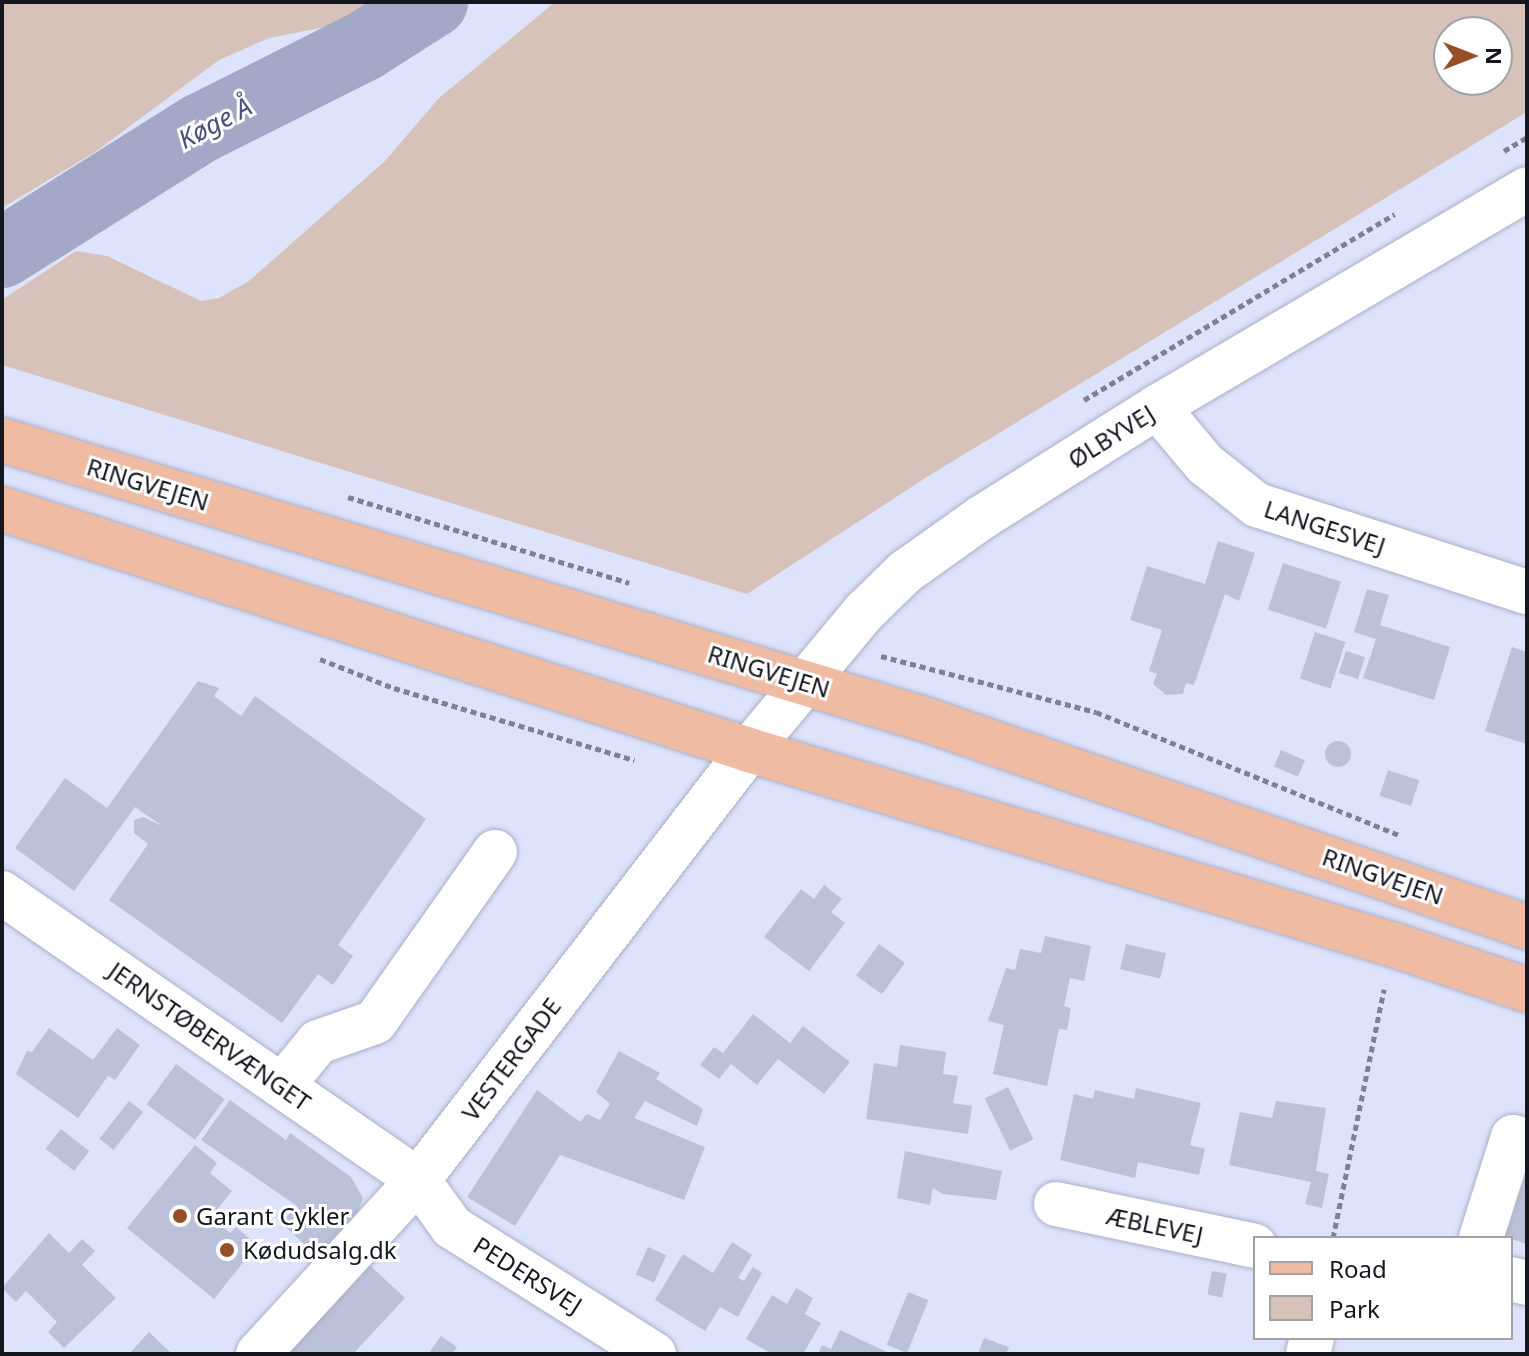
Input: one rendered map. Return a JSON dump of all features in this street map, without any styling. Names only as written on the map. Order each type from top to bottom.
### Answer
[{"type":"main road","name":"RINGVEJEN","points":[[2,440],[805,681],[1527,927]]},
{"type":"main road","points":[[2,509],[749,750],[1394,945],[1527,990]]},
{"type":"street","name":"ØLBYVEJ","points":[[749,750],[836,645],[905,572],[981,518],[1157,407],[1527,189]]},
{"type":"street","name":"LANGESVEJ","points":[[1157,407],[1205,464],[1257,505],[1527,592]]},
{"type":"street","name":"VESTERGADE","points":[[258,1354],[418,1180],[749,750]]},
{"type":"street","points":[[282,1086],[318,1042],[375,1022],[495,852]]},
{"type":"street","name":"JERNSTØBERVÆNGET","points":[[2,893],[418,1180]]},
{"type":"street","points":[[1482,1236],[1513,1137],[1527,1141]]},
{"type":"street","name":"PEDERSVEJ","points":[[418,1180],[452,1227],[654,1354]]},
{"type":"street","name":"ÆBLEVEJ","points":[[1056,1204],[1253,1246]]},
{"type":"path","points":[[836,645],[983,679],[1111,717],[1411,840]]},
{"type":"path","points":[[1333,1236],[1384,989]]},
{"type":"green space","points":[[2,2],[377,2],[340,24],[269,38],[219,60],[95,152],[2,208]]},
{"type":"green space","points":[[555,2],[1527,2],[1527,112],[930,475],[747,594],[2,365],[2,300],[76,251],[107,256],[201,301],[219,298],[249,281],[385,161],[439,98]]},
{"type":"building","points":[[1218,541],[1255,553],[1239,601],[1225,594],[1194,685],[1186,683],[1183,694],[1166,695],[1153,684],[1157,674],[1149,671],[1162,630],[1130,620],[1147,566],[1205,584]]},
{"type":"building","points":[[1283,563],[1341,582],[1326,628],[1268,610]]},
{"type":"building","points":[[1367,589],[1389,595],[1380,625],[1450,647],[1434,700],[1363,678],[1376,639],[1354,632]]},
{"type":"building","points":[[1315,632],[1345,642],[1330,688],[1300,679]]},
{"type":"building","points":[[1512,647],[1527,652],[1527,744],[1485,731]]},
{"type":"building","points":[[1346,651],[1365,657],[1358,679],[1339,673]]},
{"type":"building","points":[[198,681],[219,688],[214,696],[241,716],[255,696],[426,819],[338,945],[353,956],[333,985],[318,974],[282,1023],[109,900],[148,844],[134,833],[134,820],[143,817],[162,826],[135,807],[74,891],[15,848],[65,778],[107,808]]},
{"type":"building","points":[[1338,741],[1347,745],[1351,754],[1347,763],[1338,767],[1329,763],[1325,754],[1329,745]]},
{"type":"building","points":[[1281,750],[1305,760],[1298,777],[1274,767]]},
{"type":"building","points":[[1388,770],[1419,780],[1411,806],[1380,796]]},
{"type":"building","points":[[824,885],[842,899],[831,912],[845,923],[809,971],[764,937],[801,889],[814,899]]},
{"type":"building","points":[[1045,936],[1091,946],[1084,981],[1070,978],[1064,1006],[1071,1008],[1067,1030],[1059,1029],[1047,1086],[993,1074],[1004,1025],[988,1021],[1006,968],[1015,970],[1020,949],[1041,953]]},
{"type":"building","points":[[879,944],[905,963],[882,994],[856,976]]},
{"type":"building","points":[[1126,944],[1166,953],[1160,979],[1120,969]]},
{"type":"building","points":[[753,1014],[790,1043],[803,1026],[850,1062],[824,1094],[778,1059],[757,1085],[731,1064],[719,1079],[700,1065],[714,1047],[723,1053]]},
{"type":"building","points":[[49,1028],[93,1060],[117,1028],[140,1045],[115,1080],[108,1076],[78,1118],[16,1074],[27,1051],[32,1052]]},
{"type":"building","points":[[900,1045],[946,1052],[943,1074],[958,1076],[953,1103],[972,1106],[968,1134],[866,1119],[874,1063],[897,1067]]},
{"type":"building","points":[[619,1051],[660,1073],[656,1079],[703,1109],[697,1126],[645,1101],[634,1118],[705,1147],[684,1200],[560,1155],[515,1226],[467,1197],[537,1090],[580,1122],[587,1114],[600,1120],[610,1104],[596,1092]]},
{"type":"building","points":[[176,1064],[225,1099],[195,1140],[147,1104]]},
{"type":"building","points":[[1008,1087],[1033,1139],[1010,1151],[985,1098]]},
{"type":"building","points":[[1136,1088],[1201,1103],[1190,1145],[1205,1149],[1199,1175],[1138,1162],[1135,1178],[1060,1160],[1074,1094],[1093,1099],[1095,1090],[1134,1099]]},
{"type":"building","points":[[230,1100],[286,1140],[290,1133],[351,1177],[363,1198],[357,1215],[318,1257],[281,1223],[297,1206],[201,1140]]},
{"type":"building","points":[[129,1101],[143,1112],[114,1150],[99,1139]]},
{"type":"building","points":[[1276,1101],[1326,1108],[1316,1171],[1329,1174],[1322,1208],[1305,1204],[1311,1182],[1229,1165],[1240,1112],[1272,1118]]},
{"type":"building","points":[[61,1129],[89,1151],[74,1171],[46,1149]]},
{"type":"building","points":[[195,1145],[217,1163],[210,1173],[232,1191],[211,1217],[230,1233],[236,1227],[257,1245],[214,1299],[127,1228]]},
{"type":"building","points":[[905,1151],[1002,1171],[996,1200],[943,1194],[933,1188],[930,1205],[897,1198]]},
{"type":"building","points":[[1527,1171],[1527,1244],[1513,1240],[1513,1236],[1505,1236]]},
{"type":"building","points":[[49,1233],[69,1253],[82,1239],[95,1251],[82,1265],[116,1298],[64,1348],[48,1332],[57,1322],[26,1291],[16,1302],[2,1288]]},
{"type":"building","points":[[732,1242],[752,1255],[738,1278],[744,1281],[753,1267],[762,1273],[738,1317],[720,1307],[705,1331],[655,1300],[683,1254],[713,1273]]},
{"type":"building","points":[[648,1247],[666,1255],[654,1283],[636,1274]]},
{"type":"building","points":[[364,1260],[405,1298],[353,1354],[275,1354]]},
{"type":"building","points":[[1212,1271],[1227,1274],[1222,1297],[1207,1295]]},
{"type":"building","points":[[796,1288],[813,1298],[805,1314],[821,1323],[803,1354],[772,1354],[746,1339],[772,1295],[787,1304]]},
{"type":"building","points":[[908,1292],[928,1300],[907,1353],[887,1345]]},
{"type":"building","points":[[840,1330],[891,1354],[818,1354],[822,1345],[831,1349]]},
{"type":"building","points":[[149,1332],[172,1354],[129,1354]]},
{"type":"building","points":[[441,1336],[457,1347],[452,1354],[428,1354]]},
{"type":"building","points":[[984,1338],[1009,1347],[1006,1354],[978,1354]]},
{"type":"waterway","name":"Køge Å","points":[[2,253],[199,129],[364,46],[433,2]]},
{"type":"place","name":"Garant Cykler","points":[[180,1216]]},
{"type":"place","name":"Kødudsalg.dk","points":[[227,1250]]}]
